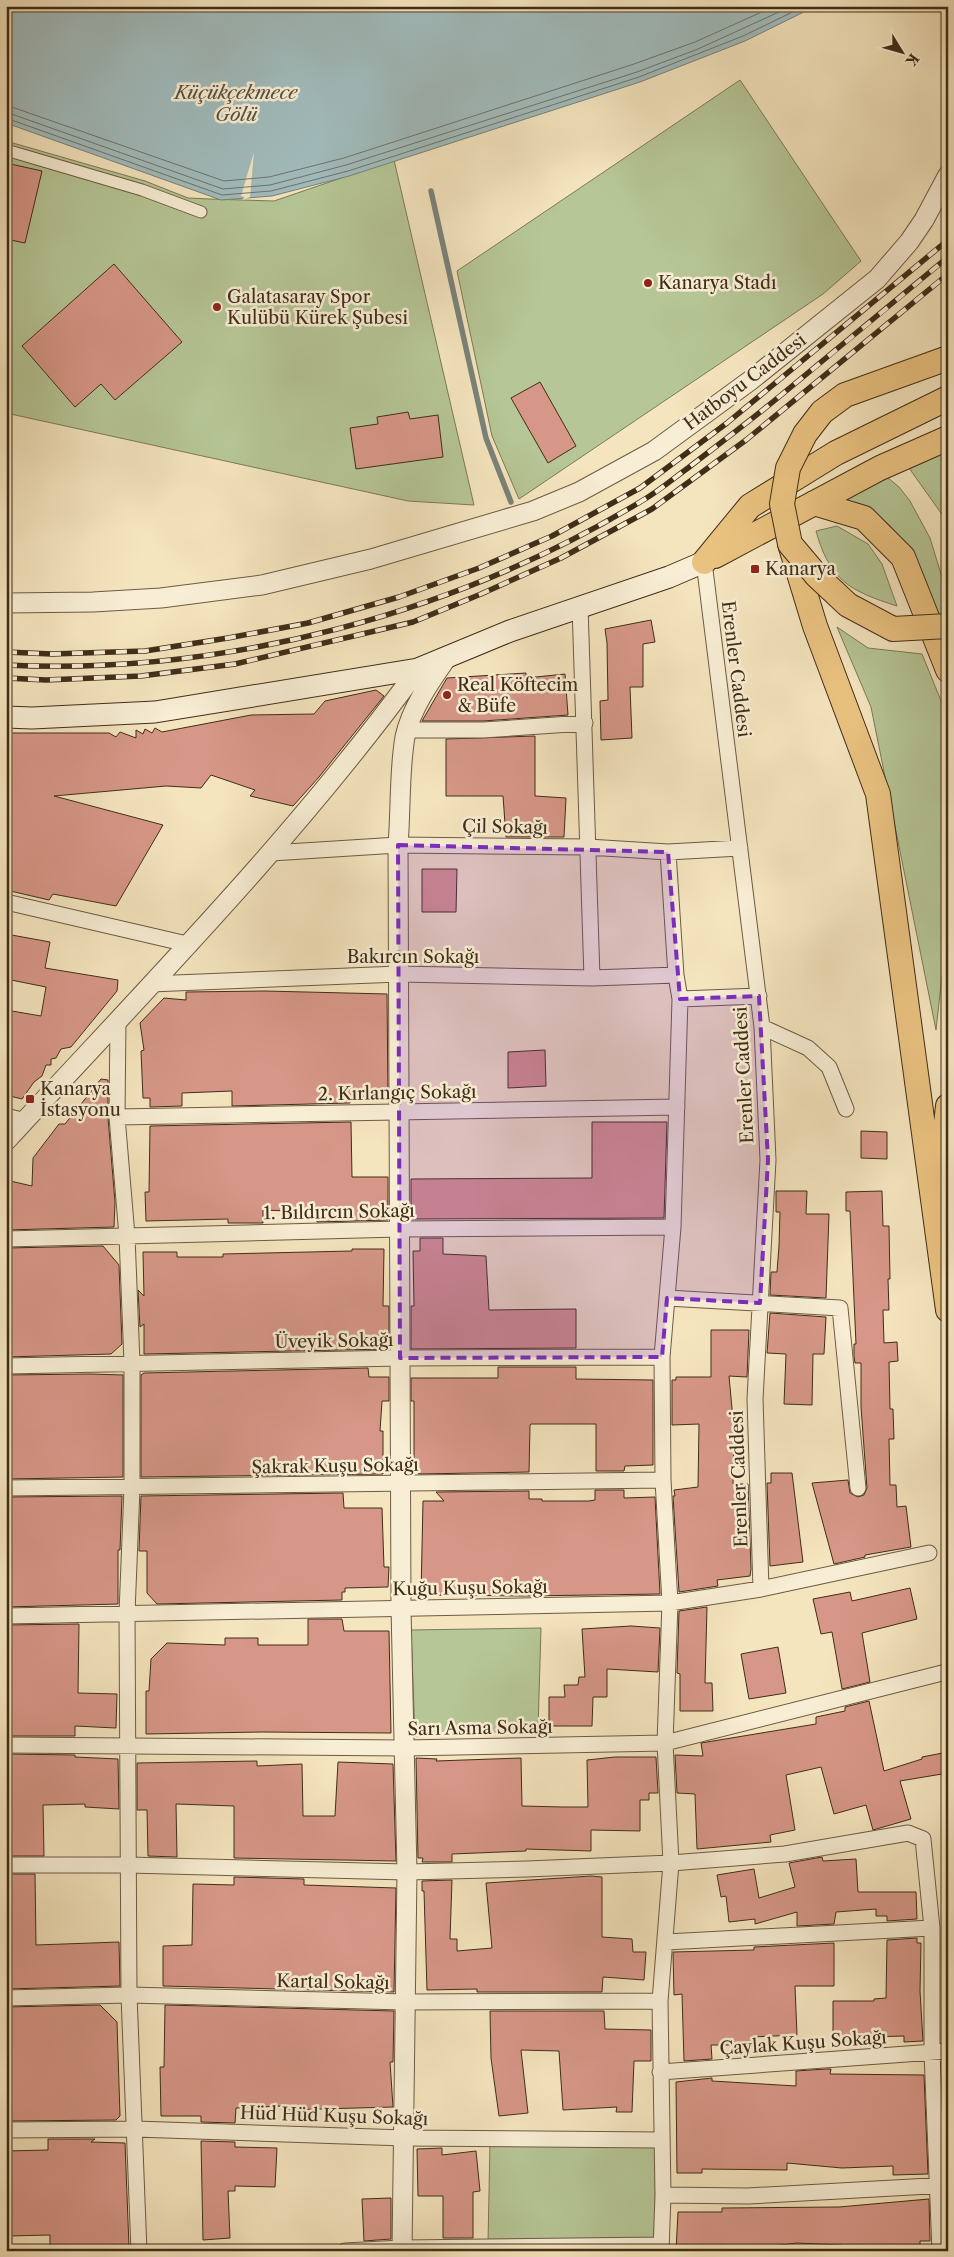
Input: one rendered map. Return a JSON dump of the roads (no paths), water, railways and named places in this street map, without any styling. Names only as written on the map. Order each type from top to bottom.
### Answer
[{"type":"main road","points":[[948,358],[845,395],[822,412],[805,434],[788,468],[782,504],[790,544],[815,626],[878,794],[937,1216],[948,1310]]},
{"type":"main road","points":[[704,562],[750,506],[836,452],[948,398]]},
{"type":"main road","points":[[6,717],[32,718],[155,712],[418,669],[510,631],[669,577],[704,562],[880,468],[948,438]]},
{"type":"main road","points":[[814,503],[864,518],[902,557],[948,670]]},
{"type":"main road","points":[[790,544],[816,576],[848,605],[893,628],[948,626]]},
{"type":"main road","points":[[937,1216],[948,1106]]},
{"type":"street","points":[[6,150],[142,190],[200,212]]},
{"type":"street","name":"Hatboyu Caddesi","points":[[6,603],[93,602],[162,598],[262,584],[371,559],[533,511],[595,483],[654,451],[751,380],[877,279],[924,220],[948,175]]},
{"type":"street","name":"Erenler Caddesi","points":[[704,562],[762,1027],[768,1160],[755,1399],[761,1589]]},
{"type":"street","points":[[580,606],[592,978]]},
{"type":"street","points":[[402,2249],[405,2138],[407,1872],[401,1608],[398,845],[408,730],[428,686],[448,656]]},
{"type":"street","points":[[6,1141],[271,853],[389,708],[418,669]]},
{"type":"street","points":[[370,677],[382,679],[390,689],[392,701],[389,708]]},
{"type":"street","points":[[408,730],[483,730],[585,723]]},
{"type":"street","name":"Çil Sokağı","points":[[271,853],[398,845],[588,847],[668,852],[740,848]]},
{"type":"street","points":[[346,2251],[661,2248],[660,2001],[671,1863],[665,1743],[670,1603],[663,1480],[662,1357],[673,1227],[680,999],[676,975],[668,852]]},
{"type":"street","points":[[6,902],[187,944]]},
{"type":"street","name":"Bakırcın Sokağı","points":[[150,984],[399,974],[592,978],[676,975]]},
{"type":"street","points":[[680,999],[758,996]]},
{"type":"street","points":[[118,1019],[117,1116],[127,1236],[132,1363],[132,1488],[127,1613],[129,1995],[139,2251]]},
{"type":"street","points":[[762,1027],[808,1048],[828,1067],[846,1109]]},
{"type":"street","name":"2. Kırlangıç Sokağı","points":[[117,1116],[677,1108]]},
{"type":"street","points":[[6,1116],[25,1121]]},
{"type":"street","name":"1. Bıldırcın Sokağı","points":[[6,1239],[399,1229],[673,1227]]},
{"type":"street","points":[[667,1298],[840,1308],[858,1488]]},
{"type":"street","name":"Üveyik Sokağı","points":[[6,1366],[400,1358],[662,1357]]},
{"type":"street","name":"Şakrak Kuşu Sokağı","points":[[6,1488],[132,1488],[663,1480]]},
{"type":"street","name":"Kuğu Kuşu Sokağı","points":[[6,1616],[670,1603],[761,1589],[929,1553]]},
{"type":"street","name":"Sarı Asma Sokağı","points":[[6,1745],[128,1744],[405,1748],[665,1743],[946,1672]]},
{"type":"street","points":[[6,1865],[128,1865],[407,1872],[671,1863],[785,1854],[908,1832],[923,1839],[932,1928],[932,2053],[942,2186],[940,2251]]},
{"type":"street","points":[[666,1942],[932,1928]]},
{"type":"street","name":"Kartal Sokağı","points":[[6,1998],[129,1995],[406,2002],[660,2001]]},
{"type":"street","name":"Çaylak Kuşu Sokağı","points":[[660,2072],[948,2051]]},
{"type":"street","name":"Hüd Hüd Kuşu Sokağı","points":[[6,2130],[135,2129],[405,2138],[660,2140]]},
{"type":"street","points":[[662,2195],[748,2196],[942,2186]]},
{"type":"water","name":"Küçükçekmece Gölü","points":[[6,6],[816,6],[745,41],[640,82],[349,176],[272,196],[221,200],[6,123]]},
{"type":"waterway","points":[[431,191],[486,438],[511,502]]},
{"type":"railway","points":[[6,652],[52,654],[145,651],[228,638],[308,623],[399,597],[479,568],[552,536],[640,488],[727,423],[948,240]]},
{"type":"railway","points":[[6,665],[89,666],[172,660],[255,647],[338,629],[418,605],[497,575],[573,539],[656,492],[769,405],[948,257]]},
{"type":"railway","points":[[6,678],[46,680],[141,676],[235,664],[413,622],[481,594],[561,558],[652,509],[746,440],[948,274]]},
{"type":"place","name":"Kanarya Stadı","points":[[648,283]]},
{"type":"place","name":"Galatasaray Spor Kulübü Kürek Şubesi","points":[[217,307]]},
{"type":"place","name":"Kanarya","points":[[755,569]]},
{"type":"place","name":"Real Köftecim & Büfe","points":[[447,695]]},
{"type":"place","name":"Kanarya İstasyonu","points":[[30,1099]]}]
